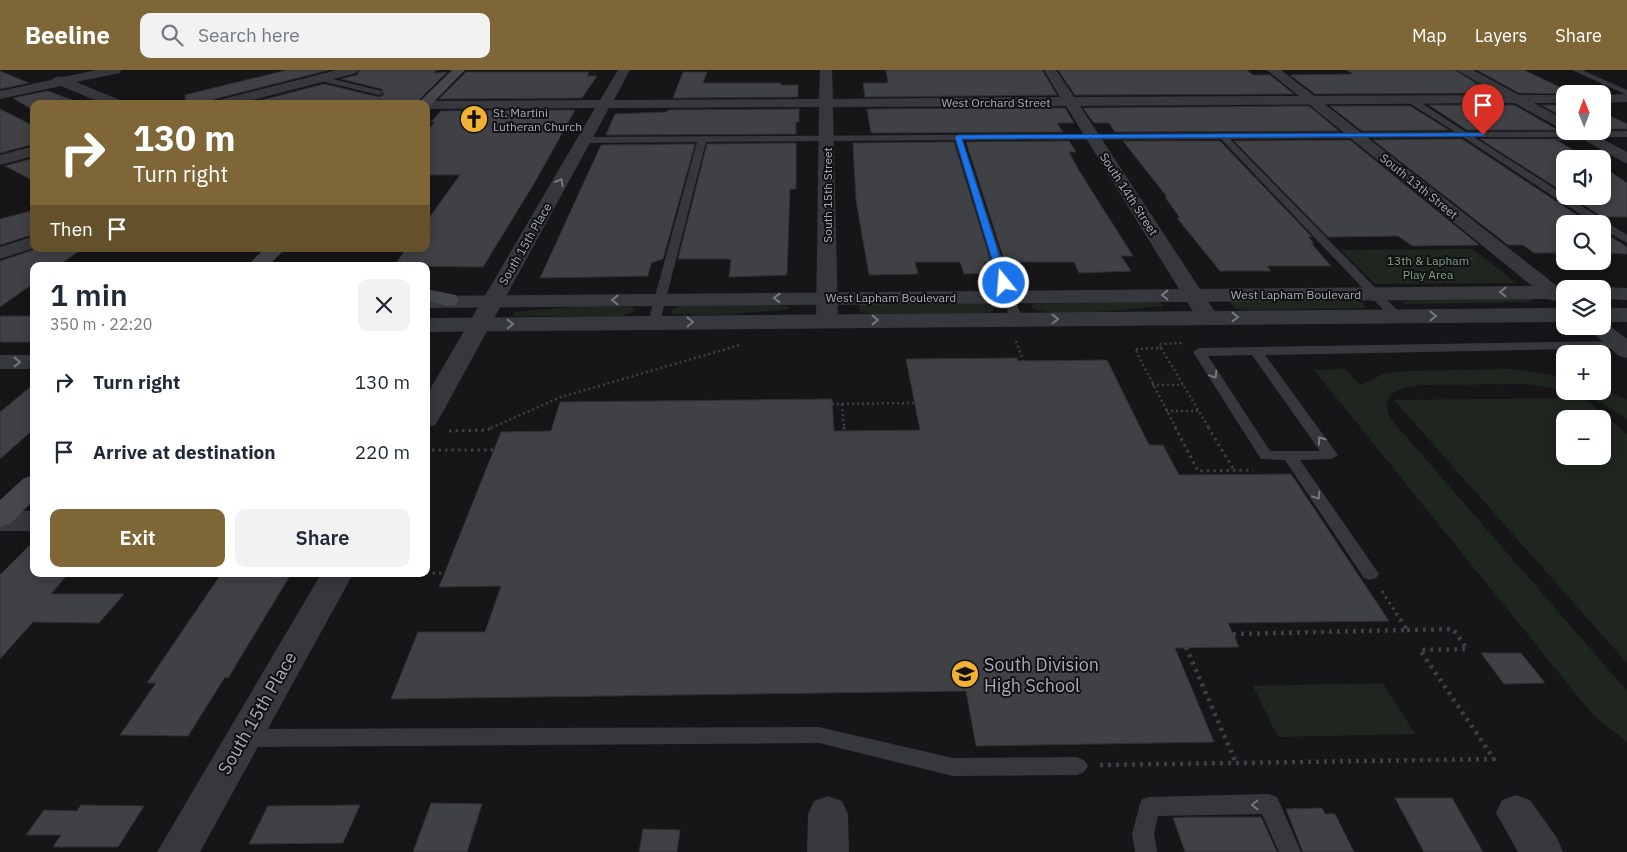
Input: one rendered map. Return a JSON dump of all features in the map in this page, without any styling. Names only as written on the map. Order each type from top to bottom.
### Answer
[{"type":"main road","points":[[429,100],[459,70]]},
{"type":"main road","points":[[261,262],[272,252]]},
{"type":"main road","points":[[430,296],[448,300]]},
{"type":"main road","points":[[0,517],[30,488]]},
{"type":"street","points":[[0,95],[114,70]]},
{"type":"street","points":[[235,100],[352,70]]},
{"type":"street","name":"South 15th Place","points":[[431,419],[479,324],[624,70]]},
{"type":"street","name":"South 15th Street","points":[[826,70],[827,320]]},
{"type":"street","name":"South 14th Street","points":[[1050,70],[1208,318]]},
{"type":"street","name":"South 13th Street","points":[[1273,70],[1556,291]]},
{"type":"street","points":[[1463,70],[1556,121]]},
{"type":"street","points":[[39,72],[107,100]]},
{"type":"street","points":[[1611,98],[1627,98]]},
{"type":"street","name":"West Orchard Street","points":[[430,104],[603,105],[1556,99]]},
{"type":"street","points":[[1591,140],[1627,160]]},
{"type":"street","points":[[0,160],[30,152]]},
{"type":"street","points":[[0,253],[30,243]]},
{"type":"street","name":"West Lapham Boulevard","points":[[430,302],[1374,293],[1556,295]]},
{"type":"street","points":[[1611,293],[1627,294]]},
{"type":"street","points":[[1611,314],[1627,315]]},
{"type":"street","name":"West Lapham Boulevard","points":[[430,325],[827,320],[1014,326],[1208,318],[1556,315]]},
{"type":"street","points":[[1607,335],[1623,348]]},
{"type":"street","points":[[0,362],[30,362]]},
{"type":"street","points":[[0,521],[30,521]]},
{"type":"street","name":"South 15th Place","points":[[178,852],[335,577]]},
{"type":"street","points":[[1516,813],[1542,852]]},
{"type":"lane","points":[[1576,70],[1627,93]]},
{"type":"lane","points":[[320,78],[379,93]]},
{"type":"lane","points":[[1409,100],[1588,215]]},
{"type":"lane","points":[[584,140],[1556,133]]},
{"type":"lane","points":[[1611,134],[1627,134]]},
{"type":"lane","points":[[1223,136],[1396,316]]},
{"type":"lane","points":[[958,137],[1008,296],[1014,326]]},
{"type":"lane","points":[[654,322],[702,140]]},
{"type":"lane","points":[[1611,230],[1627,240]]},
{"type":"lane","points":[[1256,351],[1331,455],[1294,463],[1266,456],[1199,352],[1256,351],[1623,348]]},
{"type":"lane","points":[[1294,463],[1370,574]]},
{"type":"lane","points":[[243,738],[819,736],[953,766],[1077,766]]},
{"type":"lane","points":[[1146,852],[1143,834],[1149,807],[1269,804],[1290,852]]},
{"type":"path","points":[[1380,272],[1398,268],[1410,261],[1478,259]]},
{"type":"path","points":[[1014,326],[1023,361]]},
{"type":"path","points":[[1131,342],[1198,471],[1234,471],[1294,463]]},
{"type":"path","points":[[1188,343],[1159,344],[1234,471]]},
{"type":"path","points":[[431,419],[487,430],[561,398],[744,344]]},
{"type":"path","points":[[1135,349],[1161,348]]},
{"type":"path","points":[[1152,385],[1182,385]]},
{"type":"path","points":[[832,404],[915,403]]},
{"type":"path","points":[[842,404],[844,431]]},
{"type":"path","points":[[1166,411],[1198,411]]},
{"type":"path","points":[[432,450],[494,450]]},
{"type":"path","points":[[430,573],[444,573]]},
{"type":"path","points":[[1370,574],[1407,630]]},
{"type":"path","points":[[1077,766],[1494,759],[1420,650],[1468,649],[1453,629],[1233,634]]},
{"type":"path","points":[[1186,647],[1236,764]]},
{"type":"green space","name":"13th & Lapham Play Area","points":[[1473,249],[1516,283],[1375,284],[1341,250]]},
{"type":"green space","points":[[1528,298],[1532,302],[1406,304],[1398,301]]},
{"type":"green space","points":[[1349,299],[1363,303],[1365,308],[1246,310],[1235,309],[1229,300]]},
{"type":"green space","points":[[982,302],[994,307],[994,310],[988,313],[876,314],[860,312],[859,304]]},
{"type":"green space","points":[[1037,302],[1160,302],[1163,306],[1073,313],[1040,311],[1031,307]]},
{"type":"green space","points":[[681,305],[775,305],[789,306],[789,309],[721,315],[673,314],[670,311]]},
{"type":"green space","points":[[583,306],[632,307],[634,311],[623,316],[512,316],[515,312]]},
{"type":"green space","points":[[1345,369],[1360,385],[1386,373],[1407,371],[1511,369],[1556,376],[1556,389],[1527,384],[1413,386],[1394,393],[1387,402],[1387,409],[1390,418],[1627,691],[1627,742],[1592,714],[1314,370]]},
{"type":"green space","points":[[1611,393],[1627,400],[1627,419],[1596,400],[1611,400]]},
{"type":"green space","points":[[1556,398],[1556,400],[1586,400],[1598,410],[1556,410],[1556,465],[1611,465],[1611,421],[1627,434],[1627,663],[1394,400]]},
{"type":"green space","points":[[1383,683],[1415,734],[1278,737],[1253,686]]},
{"type":"building","points":[[287,70],[329,70],[214,100],[186,100],[185,95]]},
{"type":"building","points":[[360,70],[436,70],[434,73],[447,72],[419,100],[262,100],[324,84],[379,97],[384,95],[382,89],[341,79],[357,75]]},
{"type":"building","points":[[886,70],[1042,70],[1057,95],[865,97],[863,83],[888,83]]},
{"type":"building","points":[[1058,70],[1247,70],[1253,75],[1270,75],[1294,94],[1075,95]]},
{"type":"building","points":[[1347,70],[1455,70],[1492,93],[1315,94],[1290,75],[1353,74]]},
{"type":"building","points":[[1477,70],[1524,70],[1556,85],[1556,94],[1519,93]]},
{"type":"building","points":[[0,71],[29,83],[0,89]]},
{"type":"building","points":[[466,72],[589,72],[587,76],[597,76],[582,98],[439,99]]},
{"type":"building","points":[[683,72],[707,72],[703,83],[780,83],[782,85],[798,85],[798,97],[673,98]]},
{"type":"building","points":[[48,91],[72,100],[30,100],[30,108],[13,98]]},
{"type":"building","points":[[1429,105],[1514,105],[1556,129],[1556,130],[1467,130]]},
{"type":"building","points":[[1541,105],[1556,105],[1556,113]]},
{"type":"building","points":[[1309,106],[1339,131],[1115,132],[1109,123],[1094,123],[1083,108]]},
{"type":"building","points":[[1330,106],[1410,106],[1449,130],[1362,131]]},
{"type":"building","points":[[1065,108],[1074,123],[1057,123],[1063,132],[871,133],[867,109]]},
{"type":"building","points":[[0,109],[30,124],[30,145],[0,153]]},
{"type":"building","points":[[799,109],[799,122],[796,122],[796,134],[606,135],[615,114],[667,112],[668,110]]},
{"type":"building","points":[[575,110],[535,182],[483,267],[430,266],[430,262],[397,262],[404,252],[430,252],[430,216],[460,175],[430,175],[430,128],[435,122],[431,122],[441,111]]},
{"type":"building","points":[[1611,116],[1627,124],[1627,129],[1611,129]]},
{"type":"building","points":[[1462,139],[1556,201],[1556,205],[1562,205],[1577,215],[1556,215],[1556,253],[1534,253],[1523,245],[1508,245],[1373,140]]},
{"type":"building","points":[[1480,139],[1556,139],[1573,150],[1556,150],[1556,187]]},
{"type":"building","points":[[1350,140],[1479,245],[1412,246],[1398,236],[1328,237],[1234,141]]},
{"type":"building","points":[[1069,141],[1076,152],[1069,152],[1078,169],[1133,256],[1121,256],[1131,271],[1079,273],[1074,262],[1005,262],[966,142]]},
{"type":"building","points":[[1123,141],[1220,141],[1312,237],[1308,237],[1314,243],[1311,243],[1331,266],[1267,266],[1271,271],[1220,271],[1177,218],[1180,218],[1165,197],[1167,197]]},
{"type":"building","points":[[954,142],[991,262],[984,262],[988,273],[964,274],[960,262],[915,262],[918,274],[869,275],[856,200],[853,143]]},
{"type":"building","points":[[796,143],[796,189],[790,189],[787,275],[729,277],[731,260],[678,259],[707,144]]},
{"type":"building","points":[[695,144],[663,259],[651,263],[648,276],[540,278],[601,145]]},
{"type":"building","points":[[30,159],[30,179],[5,166]]},
{"type":"building","points":[[1611,172],[1627,183],[1627,217],[1599,215],[1584,205],[1611,205]]},
{"type":"building","points":[[30,211],[30,235],[0,245],[0,219]]},
{"type":"building","points":[[1611,237],[1627,247],[1627,254],[1611,253]]},
{"type":"building","points":[[30,251],[78,252],[64,262],[30,262],[30,286],[0,307],[0,261]]},
{"type":"building","points":[[0,316],[30,316],[30,342],[0,342]]},
{"type":"building","points":[[1017,358],[1018,361],[1107,360],[1149,445],[1163,445],[1179,475],[1291,474],[1389,621],[1228,623],[1239,647],[1175,648],[1214,742],[976,746],[966,691],[391,699],[418,632],[485,632],[501,586],[439,587],[501,432],[551,431],[560,402],[832,399],[834,431],[920,430],[906,359]]},
{"type":"building","points":[[30,387],[30,433],[0,459],[0,412]]},
{"type":"building","points":[[30,545],[30,577],[65,577],[51,594],[124,594],[99,623],[33,622],[0,659],[0,575]]},
{"type":"building","points":[[219,577],[289,577],[228,678],[225,677],[188,736],[120,735],[156,683],[147,683]]},
{"type":"building","points":[[1481,653],[1521,653],[1545,683],[1504,684]]},
{"type":"building","points":[[1395,798],[1452,798],[1483,852],[1424,852]]},
{"type":"building","points":[[431,803],[482,804],[467,852],[413,852]]},
{"type":"building","points":[[81,805],[144,806],[118,847],[53,847],[61,835],[26,835],[44,810],[77,811]]},
{"type":"building","points":[[360,805],[343,843],[249,844],[268,806]]},
{"type":"building","points":[[1322,808],[1325,814],[1335,814],[1354,852],[1303,852],[1286,809]]},
{"type":"building","points":[[1261,817],[1277,852],[1185,852],[1173,818]]},
{"type":"building","points":[[643,829],[680,830],[677,852],[639,852]]},
{"type":"place","name":"St. Martini Lutheran Church","points":[[474,119]]},
{"type":"place","name":"South Division High School","points":[[965,674]]},
{"type":"route","points":[[1004,283],[958,137],[1483,135]]}]
